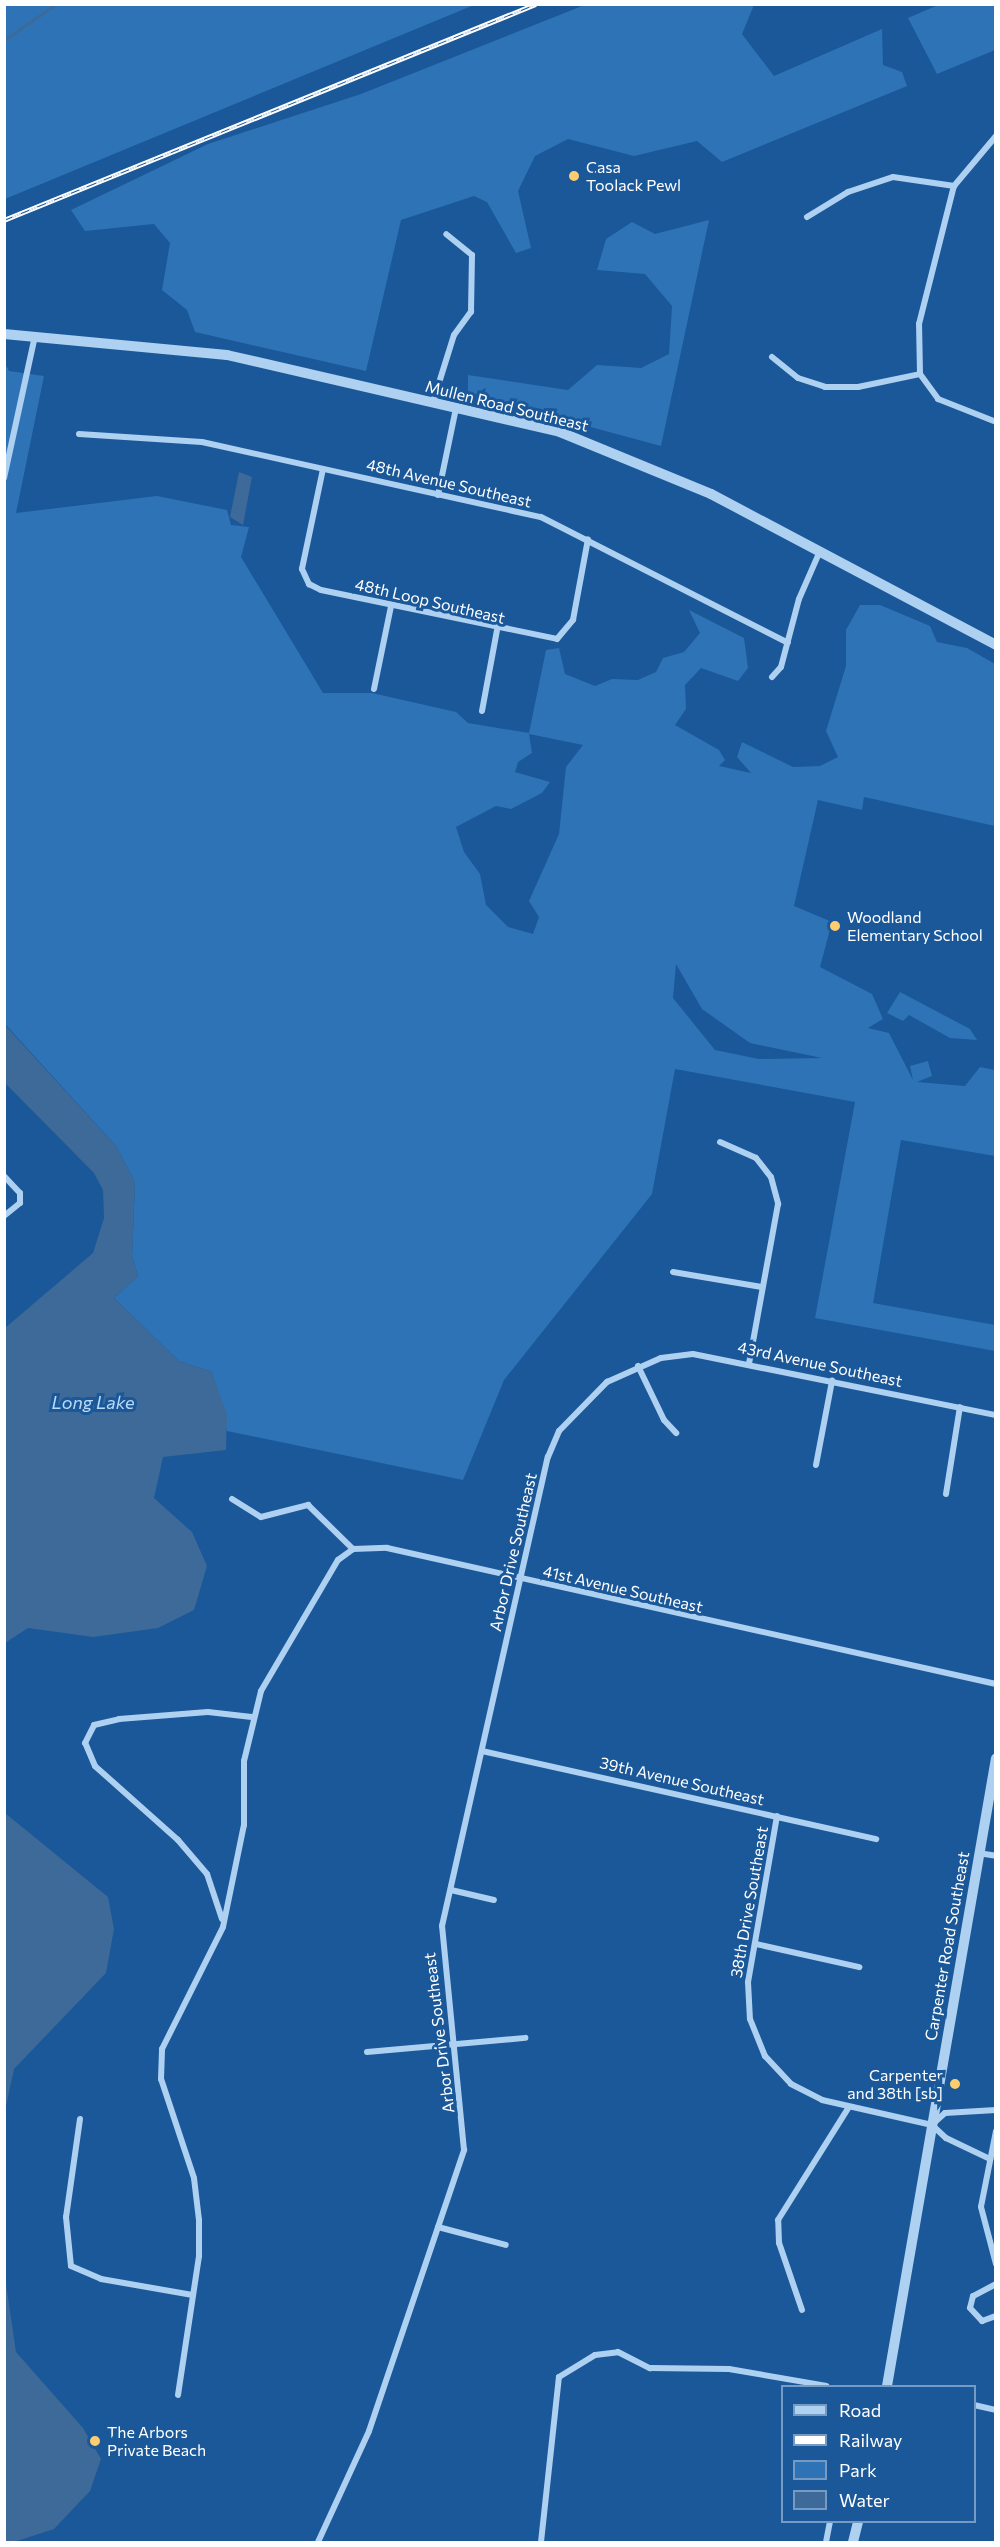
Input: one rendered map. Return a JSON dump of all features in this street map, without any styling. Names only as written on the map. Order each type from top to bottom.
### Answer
[{"type":"street","points":[[996,136],[954,186],[919,324],[920,374],[938,399],[996,422]]},
{"type":"street","points":[[807,218],[848,192],[893,177],[954,186]]},
{"type":"street","points":[[433,402],[454,335],[471,312],[472,255],[446,234]]},
{"type":"street","name":"Mullen Road Southeast","points":[[4,334],[34,340],[219,354],[433,402],[596,444],[820,551],[996,645]]},
{"type":"street","points":[[4,478],[34,340]]},
{"type":"street","points":[[772,357],[798,378],[825,387],[889,383],[920,374]]},
{"type":"street","points":[[438,495],[456,408]]},
{"type":"street","name":"48th Avenue Southeast","points":[[79,434],[202,442],[541,518],[588,539],[788,643]]},
{"type":"street","name":"48th Loop Southeast","points":[[322,469],[303,564],[306,578],[321,590],[547,640],[565,633],[573,620],[588,539]]},
{"type":"street","points":[[772,677],[782,667],[820,551]]},
{"type":"street","points":[[374,689],[391,606]]},
{"type":"street","points":[[482,711],[497,630]]},
{"type":"street","points":[[720,1142],[748,1153],[771,1177],[778,1204],[749,1363]]},
{"type":"street","points":[[4,1176],[20,1193],[20,1203],[4,1216]]},
{"type":"street","points":[[673,1272],[762,1287]]},
{"type":"street","name":"43rd Avenue Southeast","points":[[639,1366],[693,1354],[749,1363],[996,1415]]},
{"type":"street","points":[[639,1366],[663,1420],[676,1432]]},
{"type":"street","name":"Arbor Drive Southeast","points":[[318,2542],[369,2431],[464,2150],[456,2047],[441,1938],[520,1580],[559,1431],[590,1395],[639,1366]]},
{"type":"street","points":[[816,1465],[832,1381]]},
{"type":"street","points":[[946,1494],[960,1407]]},
{"type":"street","points":[[178,2396],[193,2295],[198,2205],[159,2063],[171,2028],[218,1944],[240,1856],[252,1717],[316,1596],[338,1560],[353,1549],[308,1505],[261,1517],[232,1499]]},
{"type":"street","name":"41st Avenue Southeast","points":[[353,1549],[387,1548],[520,1580],[996,1684]]},
{"type":"street","points":[[222,1922],[220,1900],[207,1874],[178,1840],[95,1766],[85,1743],[94,1725],[119,1719],[208,1712],[252,1717]]},
{"type":"street","name":"39th Avenue Southeast","points":[[482,1751],[876,1839]]},
{"type":"street","name":"Carpenter Road Southeast","points":[[891,2385],[932,2125],[996,1758]]},
{"type":"street","name":"38th Drive Southeast","points":[[777,1816],[748,1982],[750,2019],[765,2056],[791,2084],[849,2107],[932,2125],[946,2138],[990,2159]]},
{"type":"street","points":[[978,1853],[996,1856]]},
{"type":"street","points":[[451,1890],[494,1900]]},
{"type":"street","points":[[756,1944],[859,1967]]},
{"type":"street","points":[[367,2052],[456,2047],[525,2038]]},
{"type":"street","points":[[802,2310],[779,2243],[778,2220],[849,2107]]},
{"type":"street","points":[[932,2125],[945,2113],[996,2110]]},
{"type":"street","points":[[80,2118],[66,2217],[71,2266],[101,2279],[193,2295]]},
{"type":"street","points":[[996,2131],[981,2207],[996,2264]]},
{"type":"street","points":[[438,2227],[506,2245]]},
{"type":"street","points":[[996,2284],[973,2296],[969,2308],[982,2321],[996,2316]]},
{"type":"street","points":[[541,2542],[559,2377],[595,2355],[618,2352],[651,2368],[729,2369],[820,2385]]},
{"type":"street","points":[[976,2405],[996,2410]]},
{"type":"street","points":[[826,2542],[830,2523]]},
{"type":"street","points":[[853,2542],[858,2523]]},
{"type":"green space","points":[[5,4],[474,4],[474,5],[5,199]]},
{"type":"green space","points":[[587,4],[754,5],[742,34],[774,76],[882,29],[883,65],[902,72],[907,86],[722,162],[697,141],[634,156],[568,139],[535,156],[518,191],[531,248],[516,253],[487,202],[474,196],[401,220],[366,371],[195,332],[187,310],[162,290],[170,243],[154,224],[85,231],[71,210],[208,144],[361,94]]},
{"type":"green space","points":[[938,5],[995,5],[995,50],[937,74],[908,18]]},
{"type":"green space","points":[[709,220],[661,446],[468,394],[468,375],[568,390],[597,365],[641,368],[669,354],[672,306],[645,274],[597,270],[606,239],[632,222],[655,234]]},
{"type":"green space","points":[[4,361],[9,371],[44,376],[16,513],[157,496],[227,510],[231,525],[249,527],[241,557],[323,693],[372,693],[456,712],[468,723],[529,733],[546,650],[559,648],[565,674],[595,686],[612,679],[638,680],[656,672],[663,658],[684,652],[700,633],[689,610],[744,638],[748,668],[738,681],[701,668],[685,685],[686,709],[675,725],[719,750],[725,760],[719,766],[751,773],[737,757],[742,742],[793,767],[820,766],[838,757],[826,731],[846,666],[846,630],[860,605],[880,605],[930,626],[937,642],[967,648],[995,664],[995,826],[864,797],[862,810],[818,800],[794,906],[832,922],[820,967],[872,994],[883,1019],[868,1028],[889,1033],[913,1080],[910,1066],[928,1061],[932,1076],[917,1082],[965,1086],[980,1067],[995,1070],[995,1156],[901,1140],[873,1303],[995,1325],[995,1351],[815,1318],[855,1102],[675,1069],[652,1194],[504,1380],[463,1480],[227,1431],[212,1372],[179,1361],[114,1298],[138,1276],[132,1256],[135,1182],[116,1146],[5,1024]],"holes":[[[529,734],[583,745],[566,767],[559,834],[529,901],[539,917],[533,934],[508,927],[486,905],[480,874],[464,852],[456,827],[496,806],[511,809],[542,793],[550,782],[515,772],[518,762],[532,753]],[[676,964],[702,1009],[750,1043],[822,1058],[759,1059],[715,1050],[673,998]]]},
{"type":"green space","points":[[900,992],[970,1029],[977,1040],[950,1038],[909,1015],[903,1021],[887,1013]]},
{"type":"water","points":[[239,472],[252,477],[243,525],[230,517]]},
{"type":"water","name":"Long Lake","points":[[4,1024],[116,1146],[135,1182],[132,1256],[138,1276],[114,1298],[179,1361],[212,1372],[227,1415],[226,1450],[163,1457],[154,1498],[192,1532],[207,1566],[194,1610],[158,1628],[93,1637],[28,1628],[5,1643],[5,1328],[93,1253],[104,1218],[103,1190],[94,1173],[5,1083]]},
{"type":"water","points":[[5,1813],[108,1897],[114,1929],[106,1973],[14,2069],[5,2111]]},
{"type":"water","points":[[4,2270],[16,2352],[83,2428],[101,2459],[90,2491],[54,2529],[14,2542],[4,2542]]},
{"type":"waterway","points":[[4,40],[56,4]]},
{"type":"railway","points":[[4,220],[536,4]]},
{"type":"place","name":"Casa Toolack Pewl","points":[[574,176]]},
{"type":"place","name":"Woodland Elementary School","points":[[835,926]]},
{"type":"place","name":"Carpenter and 38th [sb]","points":[[955,2084]]},
{"type":"place","name":"The Arbors Private Beach","points":[[95,2441]]}]
